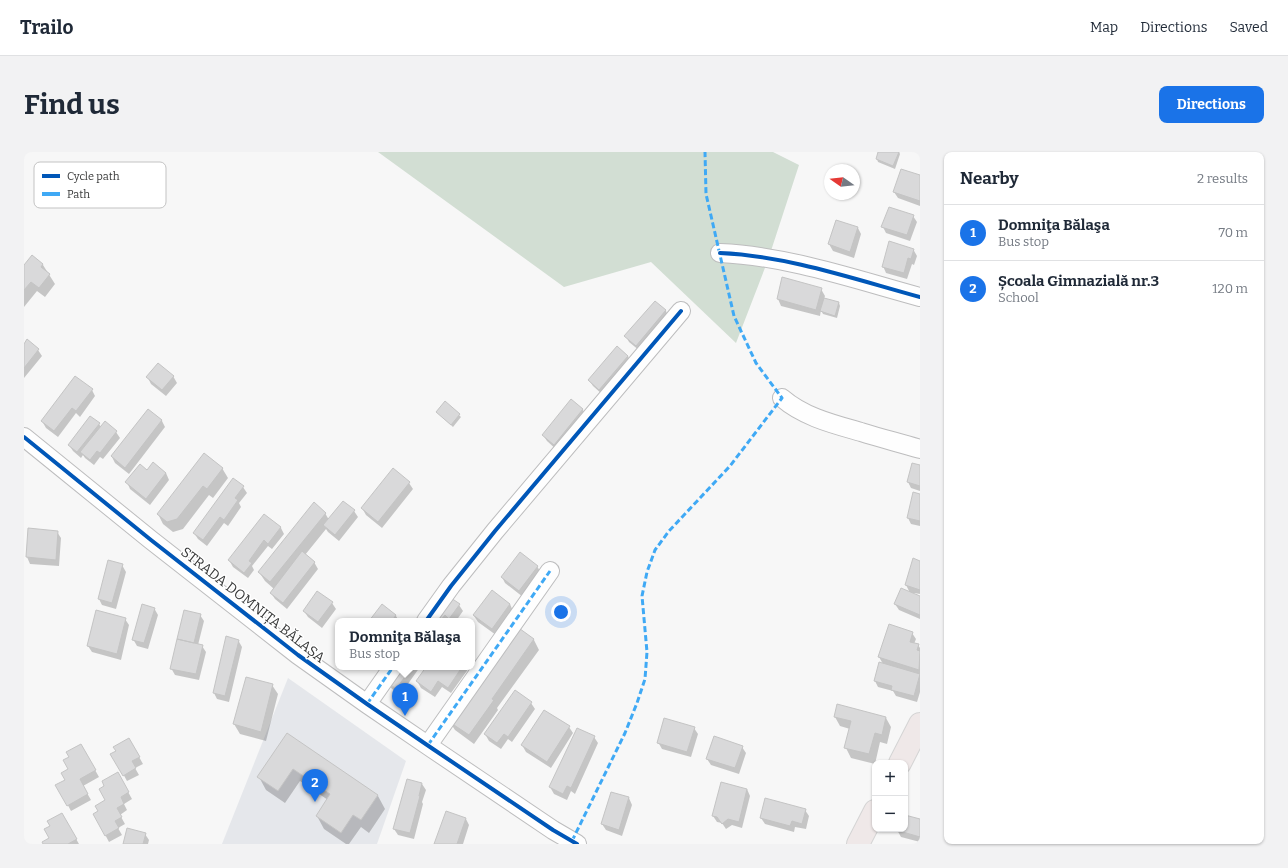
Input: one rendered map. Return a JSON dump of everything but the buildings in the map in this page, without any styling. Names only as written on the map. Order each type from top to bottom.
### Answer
[{"type":"main road","points":[[902,760],[920,724]]},
{"type":"main road","points":[[858,844],[872,817]]},
{"type":"street","points":[[720,253],[742,254],[786,261],[920,297]]},
{"type":"street","points":[[428,618],[451,586],[495,531],[681,311]]},
{"type":"street","points":[[782,398],[796,410],[837,426],[920,449]]},
{"type":"street","name":"STRADA DOMNIȚA BĂLAȘA","points":[[24,437],[223,597],[298,655],[367,704],[547,826],[577,844]]},
{"type":"street","points":[[428,745],[550,571]]},
{"type":"street","points":[[367,704],[391,670]]},
{"type":"shaded area","points":[[378,152],[773,152],[799,165],[768,260],[736,343],[651,262],[564,287]]},
{"type":"shaded area","points":[[288,678],[406,761],[377,844],[222,844]]},
{"type":"marked path","points":[[572,841],[625,733],[645,679],[647,652],[642,596],[647,572],[655,550],[669,531],[730,466],[782,398],[756,363],[734,316],[706,194],[705,152]]},
{"type":"marked path","points":[[428,745],[550,571]]},
{"type":"marked path","points":[[367,704],[391,670]]},
{"type":"cycle path","points":[[720,253],[745,255],[796,263],[920,297]]},
{"type":"cycle path","points":[[428,618],[451,586],[495,531],[681,311]]},
{"type":"cycle path","points":[[24,437],[151,540],[298,655],[433,749],[553,830],[577,844]]},
{"type":"place","name":"Domniţa Bălaşa","points":[[405,716]]},
{"type":"place","name":"Școala Gimnazială nr.3","points":[[315,802]]}]
